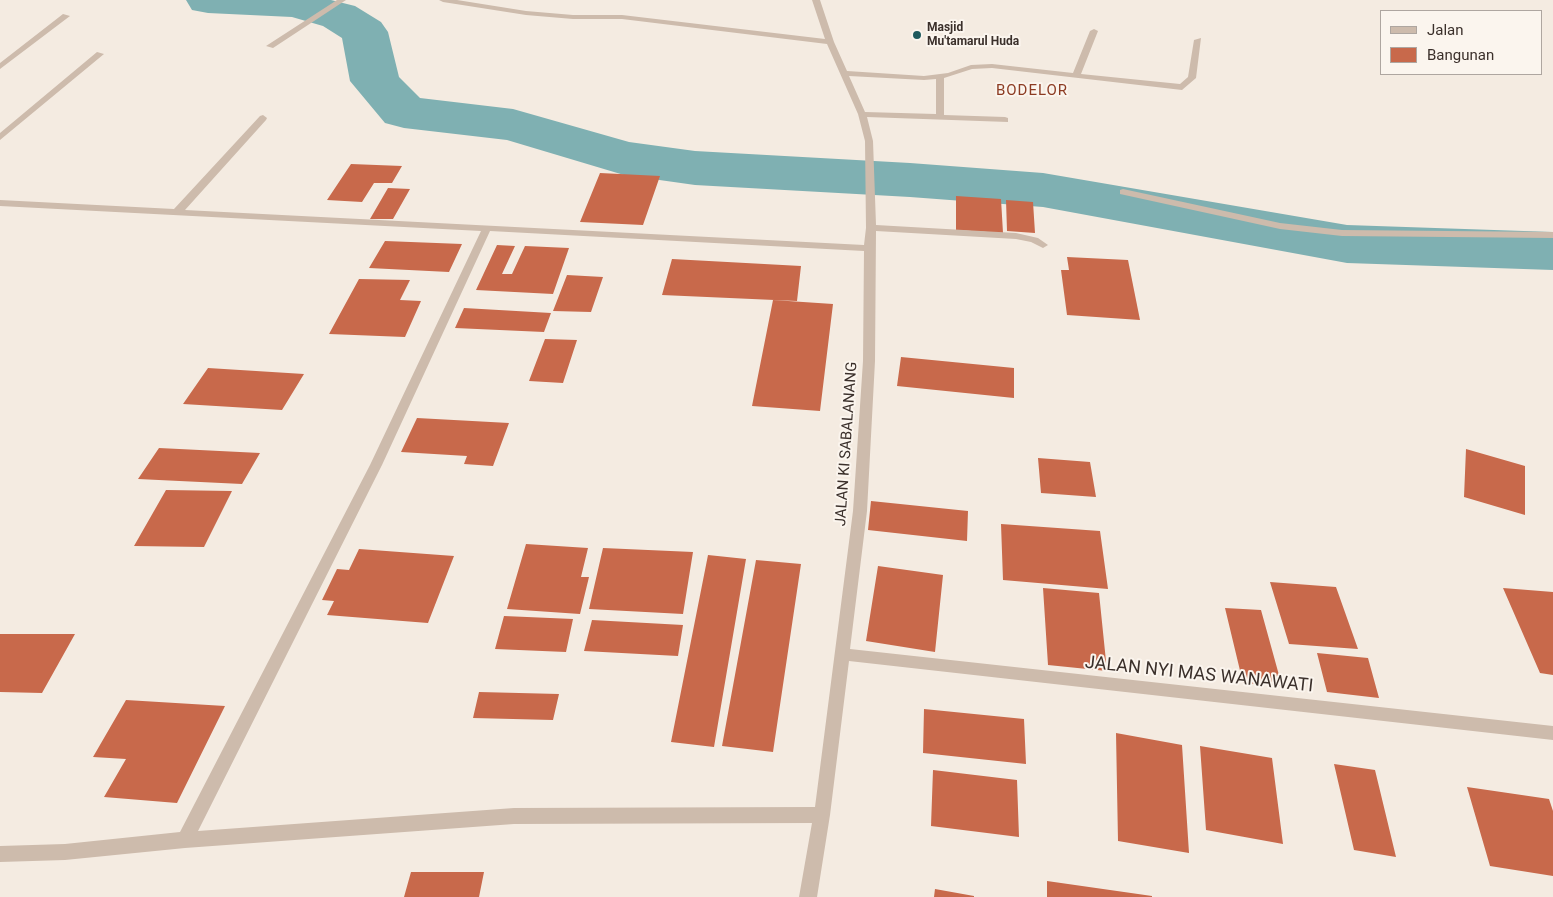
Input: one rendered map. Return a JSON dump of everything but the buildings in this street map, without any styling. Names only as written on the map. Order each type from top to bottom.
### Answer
[{"type":"street","points":[[443,0],[526,13],[573,17],[622,16],[830,42]]},
{"type":"street","name":"JALAN KI SABALANANG","points":[[808,897],[822,815],[860,511],[869,361],[869,248],[871,228],[869,141],[862,114],[830,42],[816,0]]},
{"type":"street","points":[[270,46],[339,2]]},
{"type":"street","points":[[0,67],[66,16]]},
{"type":"street","points":[[1076,76],[1094,31]]},
{"type":"street","points":[[843,73],[906,78],[940,77],[962,69],[979,66],[1006,67],[1173,87],[1182,86],[1192,78],[1198,40]]},
{"type":"street","points":[[0,137],[100,54]]},
{"type":"street","points":[[940,77],[940,118]]},
{"type":"street","points":[[862,114],[1005,120]]},
{"type":"street","points":[[177,212],[263,118]]},
{"type":"street","points":[[1123,192],[1280,226],[1342,233],[1553,235]]},
{"type":"street","points":[[0,203],[869,248]]},
{"type":"street","points":[[185,840],[376,465],[487,228]]},
{"type":"street","points":[[871,228],[1016,236],[1034,240],[1043,245]]},
{"type":"street","name":"JALAN NYI MAS WANAWATI","points":[[842,654],[1553,733]]},
{"type":"street","points":[[0,854],[65,852],[185,840],[514,816],[822,815]]},
{"type":"waterway","points":[[208,0],[293,4],[339,16],[364,32],[375,81],[404,112],[513,125],[624,158],[695,168],[910,180],[1043,190],[1347,244],[1553,251]]},
{"type":"place","name":"Masjid Mu'tamarul Huda","points":[[917,35]]},
{"type":"district","name":"BODELOR","points":[[1032,91]]}]
